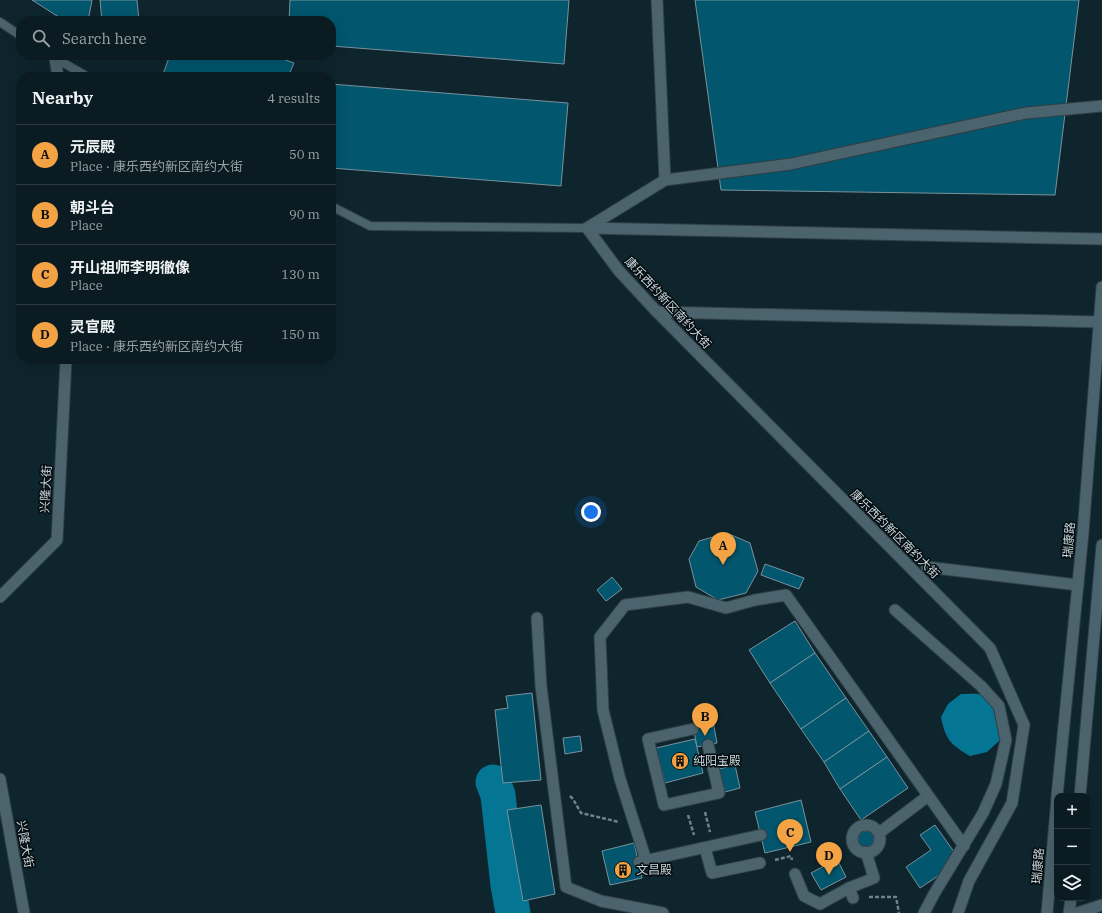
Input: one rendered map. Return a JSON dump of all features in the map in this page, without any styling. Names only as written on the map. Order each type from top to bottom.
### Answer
[{"type":"street","points":[[657,0],[665,180]]},
{"type":"street","points":[[54,60],[57,72]]},
{"type":"street","points":[[588,228],[665,180],[791,164],[1026,113],[1102,106]]},
{"type":"street","points":[[588,228],[1102,239]]},
{"type":"street","name":"康乐西约新区南约大街","points":[[588,228],[619,270],[657,312],[990,648],[1024,725],[1012,803],[969,882],[958,913]]},
{"type":"street","name":"瑞康路","points":[[1057,793],[1078,585],[1102,286]]},
{"type":"street","points":[[657,312],[1099,322]]},
{"type":"street","name":"兴隆大街","points":[[0,597],[57,540],[66,364]]},
{"type":"street","points":[[1080,793],[1102,545]]},
{"type":"street","points":[[927,567],[1078,585]]},
{"type":"street","points":[[761,835],[642,861],[635,826],[620,779],[603,710],[600,637],[625,605],[688,596],[726,608],[755,600],[786,595],[964,846]]},
{"type":"street","points":[[895,610],[981,686],[999,706],[1006,740],[996,784],[983,813],[924,913]]},
{"type":"street","points":[[537,618],[541,686],[566,887],[601,901],[663,913]]},
{"type":"street","points":[[693,729],[648,738],[664,806],[719,793],[708,745]]},
{"type":"street","name":"兴隆大街","points":[[0,779],[24,913]]},
{"type":"street","points":[[879,833],[928,796]]},
{"type":"street","points":[[868,825],[873,827],[879,833],[879,842],[874,850],[866,852],[861,851],[854,846],[854,833],[860,826],[868,825]]},
{"type":"street","name":"瑞康路","points":[[1047,913],[1054,829]]},
{"type":"street","points":[[705,848],[712,873],[760,863]]},
{"type":"street","points":[[795,874],[804,896],[820,904],[851,893],[874,878],[866,852]]},
{"type":"street","points":[[1069,913],[1071,901]]},
{"type":"street","points":[[1077,913],[1102,905]]},
{"type":"lane","points":[[0,22],[16,33]]},
{"type":"lane","points":[[58,60],[79,72]]},
{"type":"lane","points":[[336,209],[370,226],[588,228]]},
{"type":"path","points":[[553,782],[573,799],[581,813],[635,826]]},
{"type":"path","points":[[702,797],[705,848]]},
{"type":"path","points":[[684,801],[705,848]]},
{"type":"path","points":[[760,863],[791,856],[795,874]]},
{"type":"path","points":[[851,893],[896,897],[899,913]]},
{"type":"water","points":[[961,694],[983,695],[988,698],[995,708],[999,722],[1000,740],[987,752],[970,756],[954,745],[947,736],[941,717],[948,704]]},
{"type":"building","points":[[32,0],[92,0],[89,16],[57,16]]},
{"type":"building","points":[[100,0],[137,0],[139,16],[102,16]]},
{"type":"building","points":[[290,0],[569,0],[564,64],[336,46],[336,16],[289,16]]},
{"type":"building","points":[[695,0],[1079,0],[1055,195],[721,190]]},
{"type":"building","points":[[168,60],[286,60],[294,63],[290,72],[164,72]]},
{"type":"building","points":[[336,84],[568,103],[561,186],[336,168]]},
{"type":"building","points":[[727,533],[750,543],[758,571],[746,593],[718,600],[696,587],[689,559],[699,541]]},
{"type":"building","points":[[765,564],[804,578],[799,589],[761,575]]},
{"type":"building","points":[[612,577],[622,589],[606,601],[597,590]]},
{"type":"building","points":[[795,621],[815,653],[770,683],[749,650]]},
{"type":"building","points":[[815,653],[846,698],[801,729],[770,683]]},
{"type":"building","points":[[532,693],[541,780],[503,783],[495,710],[508,708],[506,696]]},
{"type":"building","points":[[846,698],[869,731],[824,762],[801,729]]},
{"type":"building","points":[[713,721],[717,743],[697,747],[693,726]]},
{"type":"building","points":[[869,731],[887,757],[840,789],[824,762]]},
{"type":"building","points":[[580,736],[582,751],[565,754],[563,738]]},
{"type":"building","name":"纯阳宝殿","points":[[695,739],[703,773],[665,783],[656,748]]},
{"type":"building","points":[[887,757],[908,788],[861,820],[840,789]]},
{"type":"building","points":[[735,765],[740,788],[725,792],[719,769]]},
{"type":"building","points":[[801,800],[811,842],[765,853],[755,812]]},
{"type":"building","points":[[541,805],[555,894],[523,901],[507,810]]},
{"type":"building","points":[[935,825],[957,856],[944,865],[947,870],[920,888],[906,867],[931,850],[920,835]]},
{"type":"building","points":[[866,831],[872,833],[874,839],[872,845],[866,847],[860,845],[858,839],[860,833]]},
{"type":"building","name":"文昌殿","points":[[634,843],[642,878],[610,885],[602,851]]},
{"type":"building","points":[[837,859],[846,877],[821,890],[811,873]]},
{"type":"waterway","points":[[493,782],[498,795],[508,885],[513,913]]},
{"type":"place","name":"元辰殿","points":[[723,565]]},
{"type":"place","name":"朝斗台","points":[[705,736]]},
{"type":"place","name":"纯阳宝殿","points":[[680,761]]},
{"type":"place","name":"开山祖师李明徹像","points":[[790,852]]},
{"type":"place","name":"文昌殿","points":[[623,870]]},
{"type":"place","name":"灵官殿","points":[[829,875]]}]
